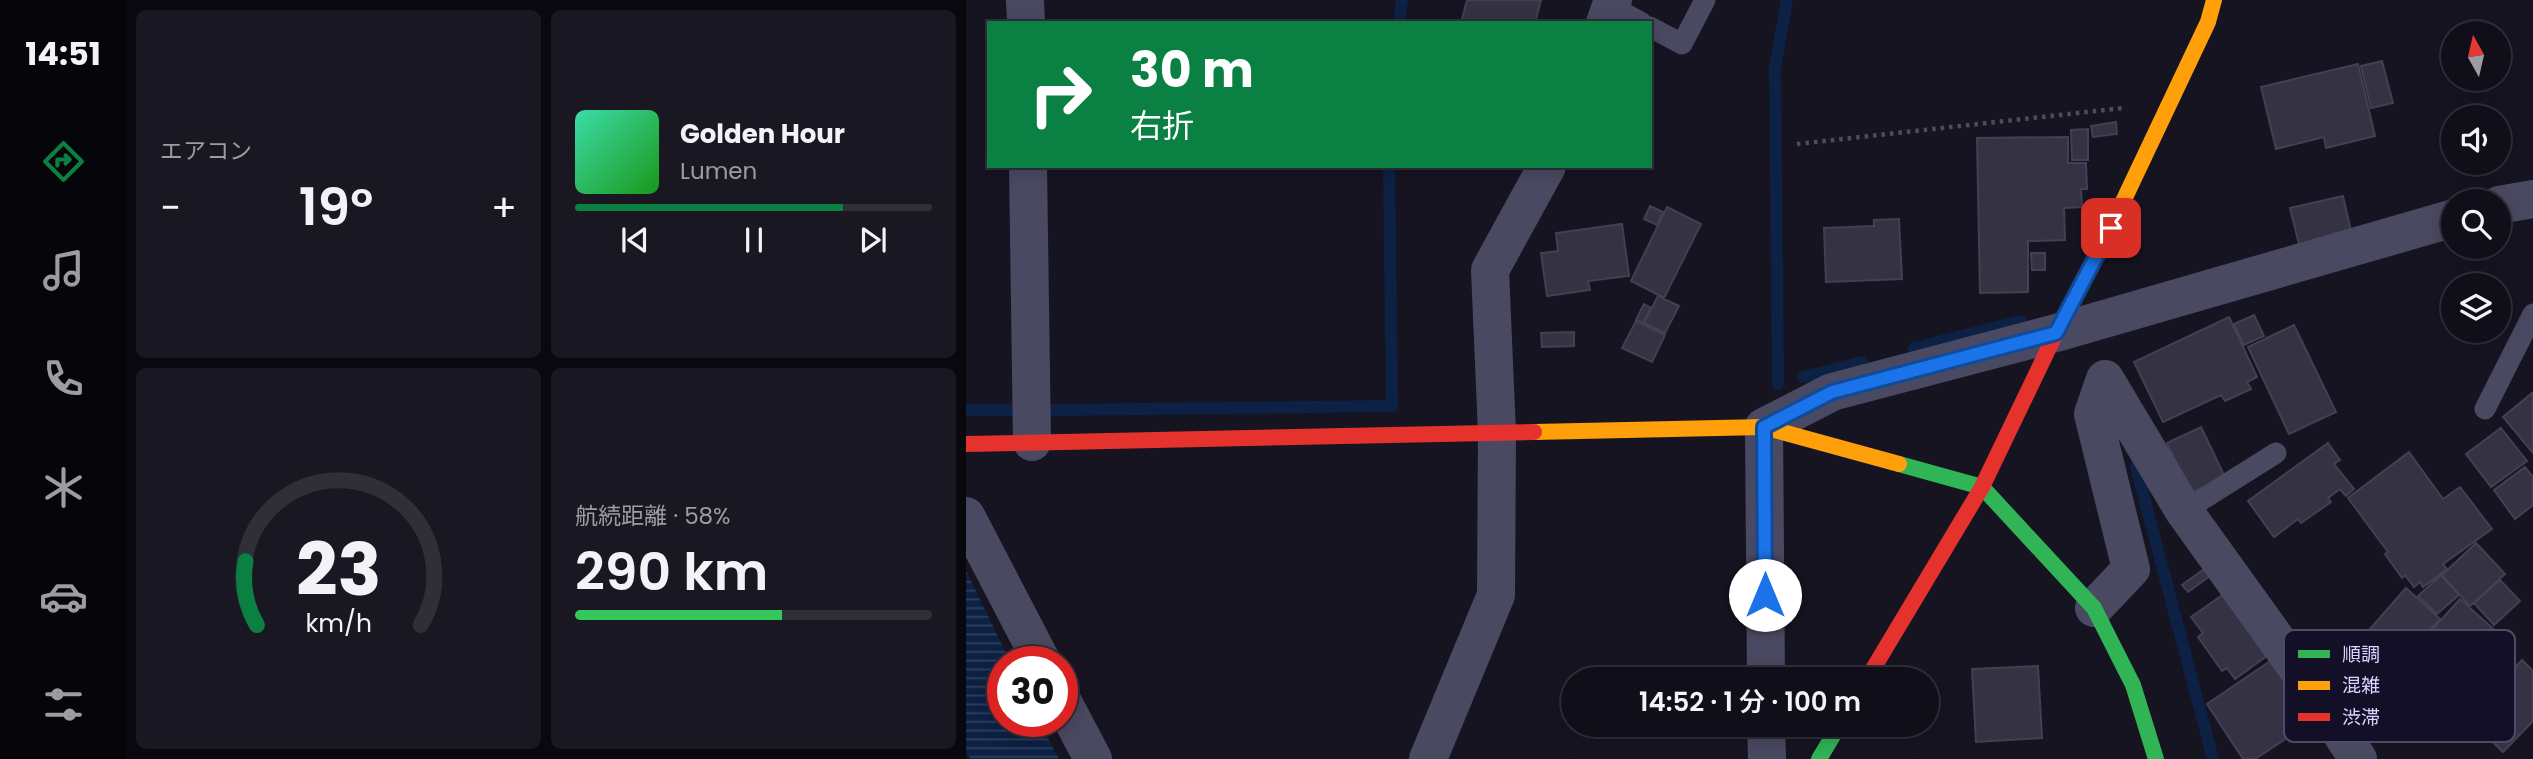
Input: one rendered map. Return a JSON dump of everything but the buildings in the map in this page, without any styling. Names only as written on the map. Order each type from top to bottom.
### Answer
[{"type":"street","points":[[1025,0],[1026,21]]},
{"type":"street","points":[[1874,667],[1982,487],[2056,333],[2111,228],[2208,22],[2214,0]]},
{"type":"street","points":[[1028,168],[1032,442]]},
{"type":"street","points":[[1428,759],[1496,595],[1497,433],[1490,270],[1546,168]]},
{"type":"street","points":[[2511,203],[2533,199]]},
{"type":"street","points":[[1764,427],[1832,392],[2056,333],[2441,222]]},
{"type":"street","points":[[2094,608],[2131,569],[2093,414],[2105,379],[2184,511],[2284,650]]},
{"type":"street","points":[[1764,427],[1766,667]]},
{"type":"street","points":[[966,444],[1764,427],[1982,487],[2094,608],[2133,685],[2156,759]]},
{"type":"street","points":[[966,516],[1034,646]]},
{"type":"street","points":[[1078,730],[1093,759]]},
{"type":"street","points":[[1766,737],[1767,759]]},
{"type":"street","points":[[1819,759],[1832,737]]},
{"type":"street","points":[[2347,742],[2358,759]]},
{"type":"lane","points":[[1652,28],[1682,44],[1705,0]]},
{"type":"lane","points":[[2485,409],[2533,314]]},
{"type":"lane","points":[[2184,511],[2276,453]]},
{"type":"path","points":[[1797,144],[2170,103]]},
{"type":"water","points":[[966,571],[1003,646],[987,646],[987,737],[1047,737],[1059,759],[970,759],[966,751]]},
{"type":"waterway","points":[[1399,21],[1402,0]]},
{"type":"waterway","points":[[1778,384],[1775,67],[1787,0]]},
{"type":"waterway","points":[[1050,410],[1392,406],[1389,168]]},
{"type":"waterway","points":[[1914,348],[2021,321]]},
{"type":"waterway","points":[[1803,377],[1862,362]]},
{"type":"waterway","points":[[966,410],[1012,410]]},
{"type":"waterway","points":[[2136,467],[2213,759]]},
{"type":"traffic: fast","points":[[1899,464],[1982,487],[2094,608],[2133,685],[2156,759]]},
{"type":"traffic: fast","points":[[1819,759],[1832,737]]},
{"type":"traffic: slow","points":[[2102,246],[2208,22],[2214,0]]},
{"type":"traffic: slow","points":[[1534,432],[1764,427],[1899,464]]},
{"type":"traffic: jam","points":[[1874,667],[1982,487],[2056,333],[2102,246]]},
{"type":"traffic: jam","points":[[966,444],[1534,432]]},
{"type":"route","points":[[1765,595],[1764,427],[1832,392],[2056,333],[2111,228]]}]
